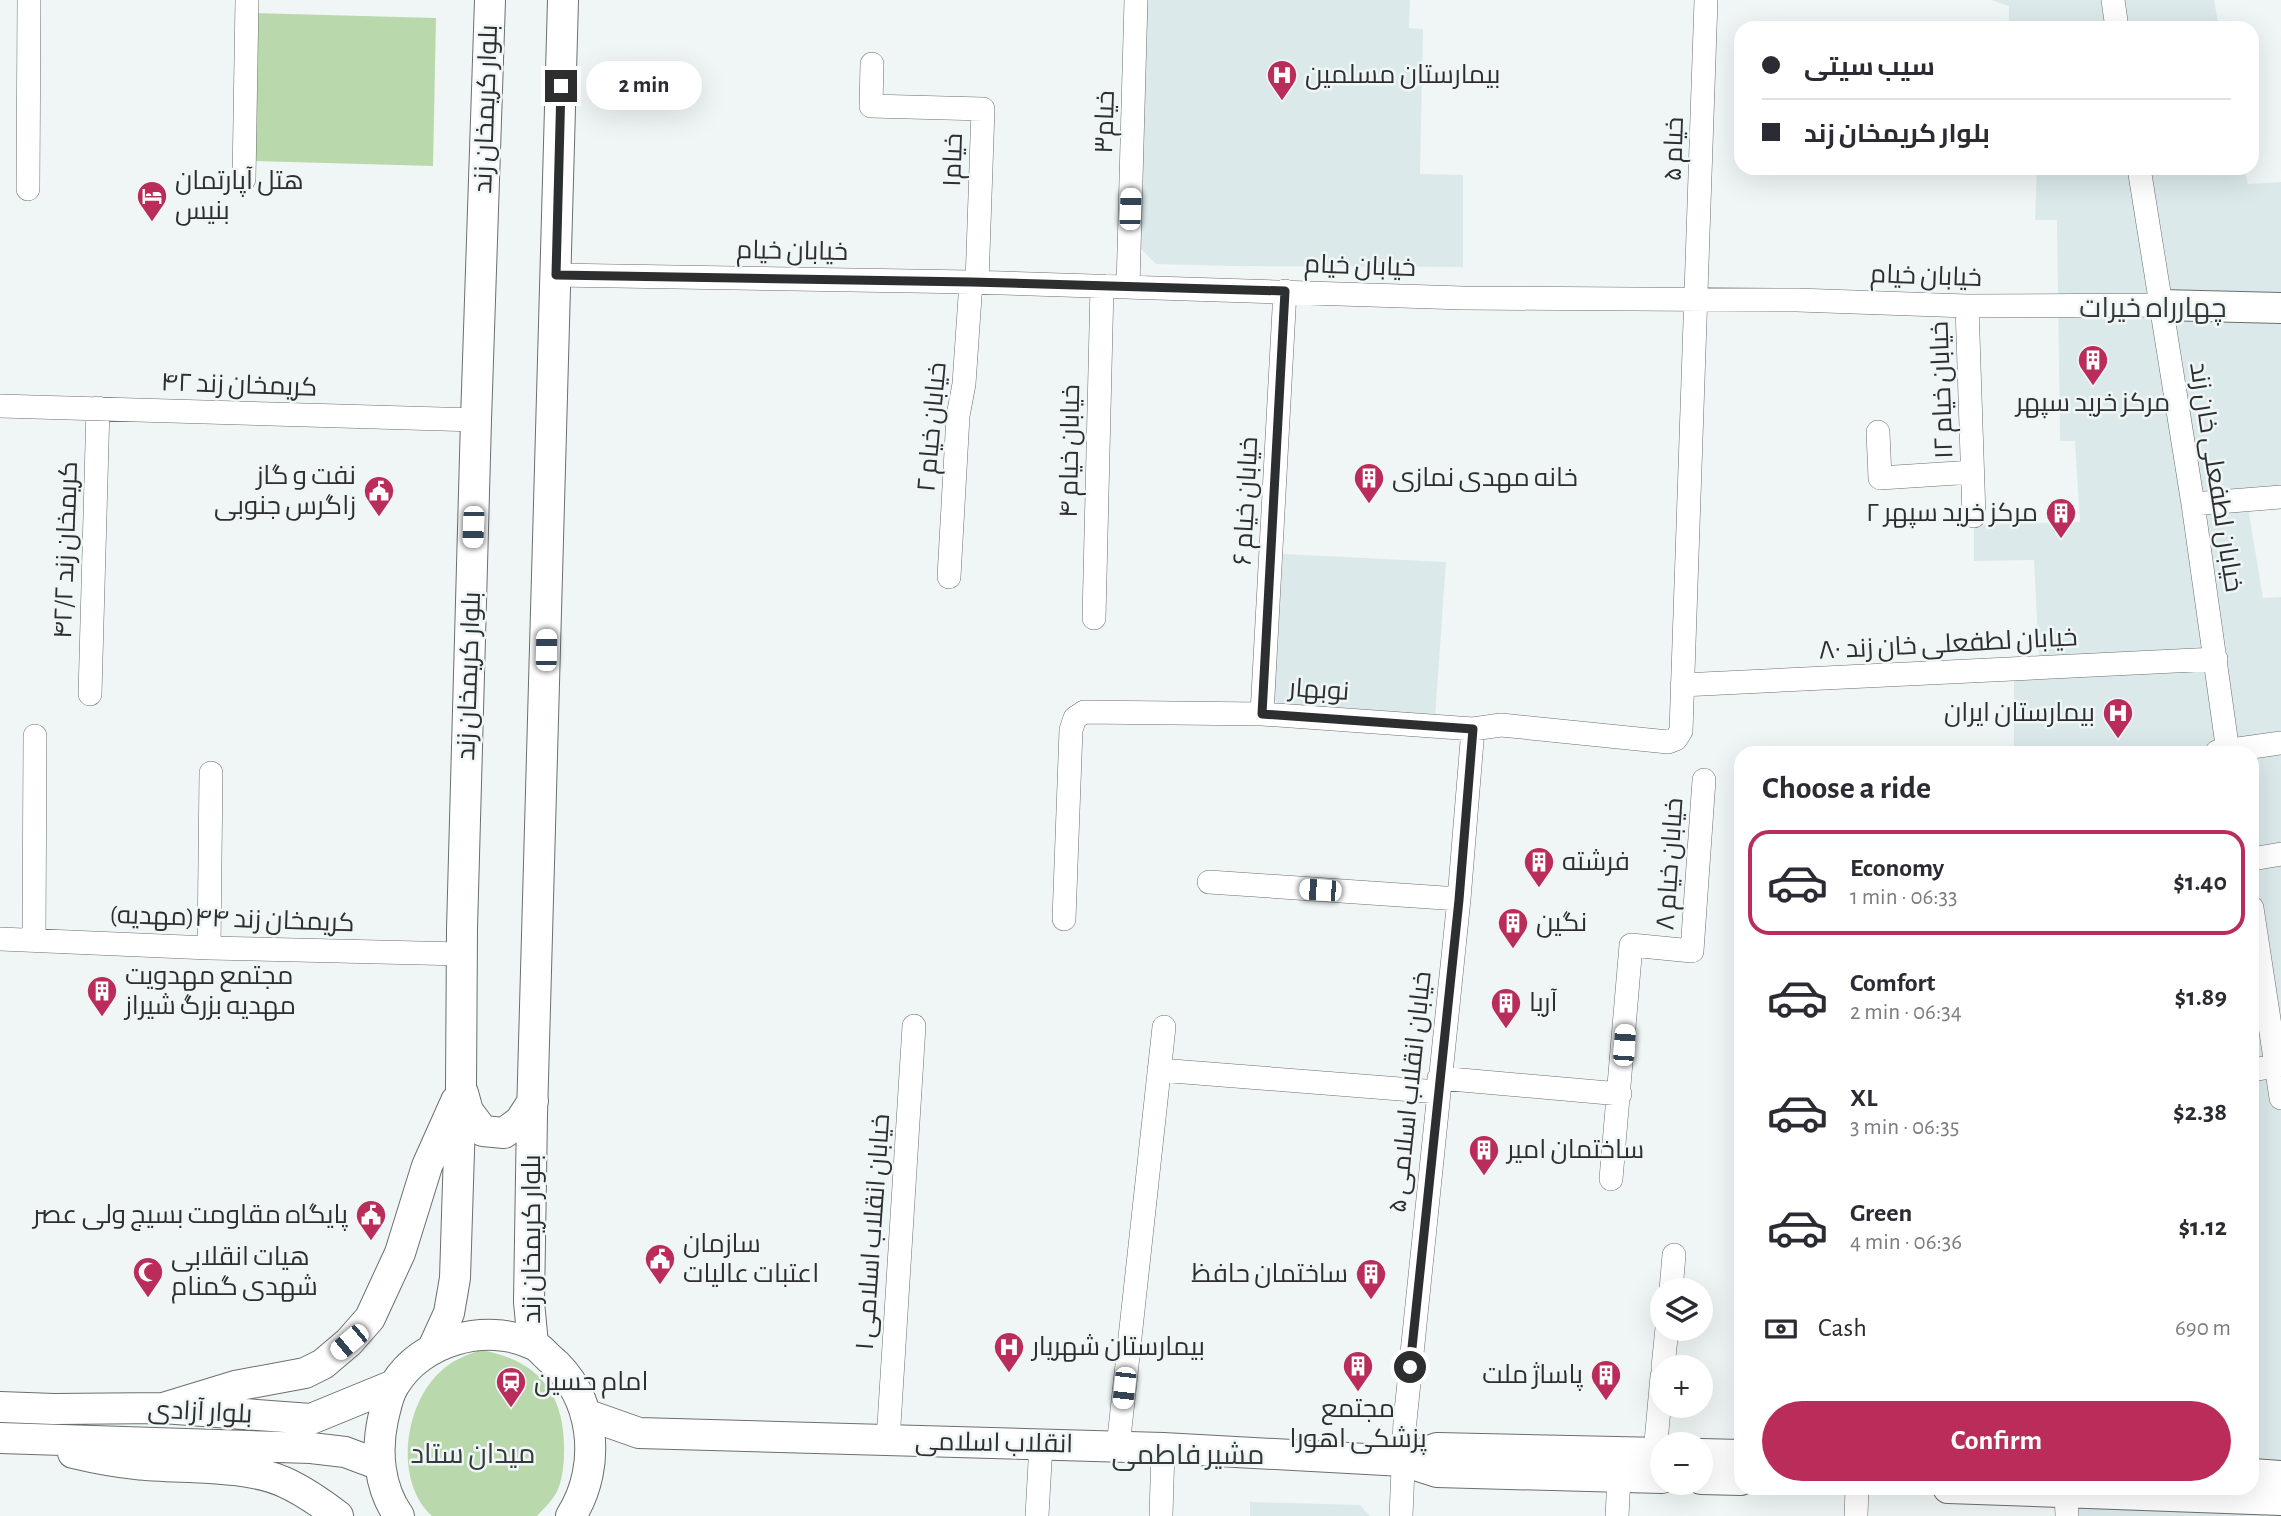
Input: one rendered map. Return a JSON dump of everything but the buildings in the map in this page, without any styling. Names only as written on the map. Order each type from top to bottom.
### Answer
[{"type":"main road","name":"بلوار کریمخان زند","points":[[433,1348],[449,1313],[453,1297],[490,0]]},
{"type":"main road","name":"بلوار کریمخان زند","points":[[533,1344],[529,1302],[533,1101],[563,0]]},
{"type":"main road","points":[[2161,306],[2281,308]]},
{"type":"main road","points":[[461,1088],[468,1111],[483,1131],[504,1132],[520,1121],[533,1101]]},
{"type":"main road","points":[[163,1408],[235,1386],[305,1373],[323,1364],[349,1342],[370,1318],[400,1253],[427,1166],[461,1088]]},
{"type":"main road","points":[[399,1516],[393,1507],[380,1465],[379,1437],[394,1385],[410,1364],[433,1348],[457,1339],[482,1335],[508,1337],[533,1344],[560,1367],[578,1394],[588,1415],[591,1448],[578,1505],[571,1516]]},
{"type":"main road","name":"بلوار آزادی","points":[[0,1407],[163,1408],[311,1419],[394,1385]]},
{"type":"main road","name":"انقلاب اسلامی","points":[[588,1415],[639,1433],[1163,1448],[1403,1461],[1437,1472],[1619,1478],[1650,1465]]},
{"type":"main road","points":[[6,1438],[100,1460],[136,1465],[231,1470],[281,1480],[310,1495],[338,1516]]},
{"type":"main road","name":"بلوار آزادی","points":[[6,1438],[311,1448],[345,1452],[380,1465]]},
{"type":"main road","name":"انقلاب اسلامی","points":[[1403,1461],[1437,1448],[1650,1460]]},
{"type":"main road","points":[[1713,1454],[1734,1455]]},
{"type":"main road","points":[[2259,1474],[2281,1476]]},
{"type":"main road","points":[[1713,1479],[1734,1480]]},
{"type":"main road","points":[[2000,1495],[2067,1504],[2200,1496],[2281,1500]]},
{"type":"main road","points":[[2200,1496],[2249,1516]]},
{"type":"street","points":[[28,190],[29,0]]},
{"type":"street","points":[[244,179],[247,0]]},
{"type":"street","name":"خیام۳","points":[[1128,287],[1136,0]]},
{"type":"street","name":"۵ خیام","points":[[1698,299],[1706,0]]},
{"type":"street","points":[[2113,0],[2117,21]]},
{"type":"street","name":"۱خیام","points":[[872,64],[871,106],[983,109],[974,282]]},
{"type":"street","name":"خیابان لطفعلی خان زند","points":[[2140,175],[2216,659],[2223,746]]},
{"type":"street","name":"خیابان خیام","points":[[556,275],[974,282],[1463,298],[1698,299],[1967,306],[2161,306]]},
{"type":"street","name":"خیابان خیام ۲","points":[[949,577],[958,416],[964,384],[974,282]]},
{"type":"street","name":"خیابان خیام ۴","points":[[1094,618],[1102,286]]},
{"type":"street","name":"خیابان خیام ۶","points":[[1262,714],[1285,291]]},
{"type":"street","points":[[1682,685],[1698,299]]},
{"type":"street","name":"خیابان خیام ۱۲","points":[[1967,306],[1974,516]]},
{"type":"street","name":"کریمخان زند ۴۲","points":[[0,406],[476,420]]},
{"type":"street","name":"کریمخان زند ۴۲/۲","points":[[90,694],[98,408]]},
{"type":"street","name":"خیابان خیام ۱۲","points":[[1878,432],[1880,478],[1973,472]]},
{"type":"street","points":[[2193,504],[2281,497]]},
{"type":"street","name":"خیابان لطفعلی خان زند ۸۰","points":[[1682,685],[2216,659]]},
{"type":"street","name":"نوبهار","points":[[1064,919],[1071,730],[1075,718],[1084,712],[1262,714],[1473,729],[1502,725],[1668,741],[1676,739],[1681,731],[1682,685]]},
{"type":"street","name":"خیابان انقلاب اسلامی ۵","points":[[1401,1516],[1405,1421],[1459,900],[1473,729]]},
{"type":"street","points":[[34,940],[35,736]]},
{"type":"street","points":[[2259,746],[2281,743]]},
{"type":"street","points":[[209,948],[211,773]]},
{"type":"street","name":"خیابان خیام ۸","points":[[1611,1179],[1631,945],[1692,951],[1704,780]]},
{"type":"street","points":[[2259,858],[2281,854]]},
{"type":"street","points":[[1209,882],[1459,900]]},
{"type":"street","name":"کریمخان زند ۴۴(مهدیه)","points":[[0,939],[209,948],[462,954]]},
{"type":"street","points":[[2259,952],[2279,1082]]},
{"type":"street","name":"خیابان انقلاب اسلامی ۱","points":[[888,1441],[914,1026]]},
{"type":"street","points":[[1118,1447],[1164,1027]]},
{"type":"street","points":[[1159,1070],[1620,1094]]},
{"type":"street","points":[[2259,1073],[2279,1082]]},
{"type":"street","points":[[1672,1278],[1674,1255]]},
{"type":"street","points":[[1037,1516],[1041,1444]]},
{"type":"street","points":[[1161,1516],[1163,1448]]},
{"type":"street","points":[[1617,1516],[1619,1478]]},
{"type":"street","points":[[1856,1516],[1857,1495]]},
{"type":"shaded area","name":"بیمارستان مسلمین","points":[[1145,0],[1410,0],[1409,28],[1423,29],[1420,174],[1463,175],[1463,267],[1156,264],[1138,246]]},
{"type":"shaded area","points":[[1991,0],[2214,0],[2218,21],[2009,21],[2009,6]]},
{"type":"shaded area","points":[[2037,175],[2246,175],[2248,184],[2281,182],[2281,497],[2247,502],[2263,598],[2281,597],[2281,1516],[2062,1516],[2060,1495],[2259,1495],[2259,746],[2014,746],[2014,681],[2039,658],[2034,560],[1974,561],[1974,525],[2080,522],[2075,441],[2060,441],[2057,220],[2035,220]]},
{"type":"shaded area","points":[[1283,554],[1446,562],[1435,718],[1278,704],[1274,698]]},
{"type":"shaded area","points":[[1250,1502],[1360,1505],[1370,1516],[1250,1516]]},
{"type":"green space","points":[[254,13],[436,18],[433,166],[251,161]]},
{"type":"green space","points":[[481,1350],[501,1355],[533,1371],[554,1397],[560,1413],[564,1453],[561,1480],[555,1495],[537,1516],[432,1516],[420,1501],[412,1484],[408,1444],[418,1404],[439,1373],[458,1359]]},
{"type":"place","name":"بیمارستان مسلمین","points":[[1282,102]]},
{"type":"place","name":"هتل آپارتمان بنیس","points":[[152,223]]},
{"type":"place","name":"مرکز خرید سپهر","points":[[2093,387]]},
{"type":"place","name":"خانه مهدی نمازی","points":[[1369,505]]},
{"type":"place","name":"نفت و گاز زاگرس جنوبی","points":[[379,518]]},
{"type":"place","name":"مرکز خرید سپهر ۲","points":[[2061,540]]},
{"type":"place","name":"بیمارستان ایران","points":[[2118,740]]},
{"type":"place","name":"فرشته","points":[[1539,889]]},
{"type":"place","name":"نگین","points":[[1513,950]]},
{"type":"place","name":"مجتمع مهدویت مهدیه بزرگ شیراز","points":[[102,1018]]},
{"type":"place","name":"آریا","points":[[1506,1030]]},
{"type":"place","name":"ساختمان امیر","points":[[1484,1177]]},
{"type":"place","name":"پایگاه مقاومت بسیج ولی عصر","points":[[371,1242]]},
{"type":"place","name":"سازمان اعتبات عالیات","points":[[660,1286]]},
{"type":"place","name":"هیات انقلابی شهدی گمنام","points":[[148,1299]]},
{"type":"place","name":"ساختمان حافظ","points":[[1371,1301]]},
{"type":"place","name":"بیمارستان شهریار","points":[[1009,1374]]},
{"type":"place","name":"مجتمع پزشکی اهورا","points":[[1358,1393]]},
{"type":"place","name":"پاساژ ملت","points":[[1606,1402]]},
{"type":"place","name":"امام حسین","points":[[511,1409]]},
{"type":"district","name":"چهارراه خیرات","points":[[2153,309]]},
{"type":"district","name":"میدان ستاد","points":[[473,1455]]},
{"type":"district","name":"مشیر فاطمی","points":[[1188,1456]]},
{"type":"route","points":[[561,86],[556,275],[971,282],[1285,291],[1262,714],[1473,729],[1459,900],[1410,1367]]}]
